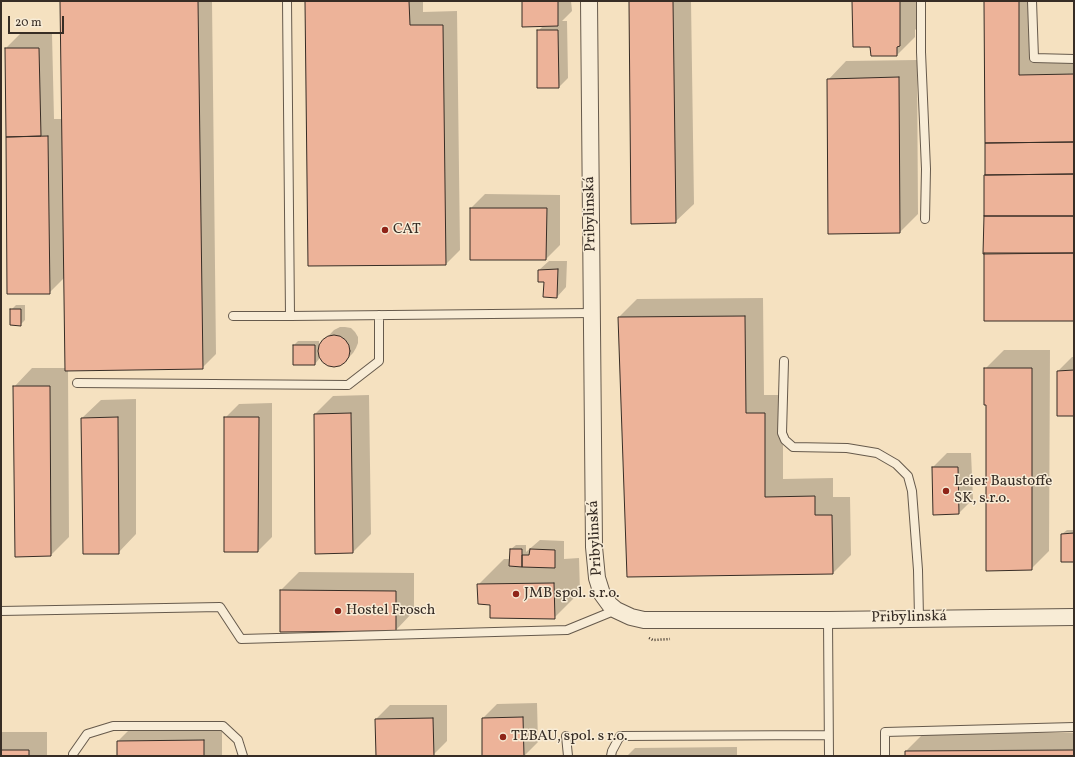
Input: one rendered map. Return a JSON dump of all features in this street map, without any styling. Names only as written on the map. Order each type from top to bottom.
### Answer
[{"type":"street","name":"Pribylinská","points":[[589,1],[594,547],[597,578],[602,594],[610,605],[616,610],[631,617],[644,620],[828,620],[1074,616]]},
{"type":"lane","points":[[286,1],[290,316]]},
{"type":"lane","points":[[921,1],[921,52],[926,169],[925,219]]},
{"type":"lane","points":[[1032,1],[1034,58],[1074,59]]},
{"type":"lane","points":[[233,316],[592,313]]},
{"type":"lane","points":[[77,383],[348,385],[380,362],[379,315]]},
{"type":"lane","points":[[784,361],[782,433],[785,440],[793,447],[847,448],[877,453],[896,464],[908,476],[912,491],[916,539],[919,618]]},
{"type":"lane","points":[[1,611],[220,607],[241,639],[567,630],[616,610]]},
{"type":"lane","points":[[828,620],[829,756]]},
{"type":"lane","points":[[73,756],[87,734],[113,726],[223,726],[238,740],[243,756]]},
{"type":"lane","points":[[885,756],[885,732],[1074,727]]},
{"type":"lane","points":[[611,756],[620,736],[828,735]]},
{"type":"lane","points":[[566,736],[568,756]]},
{"type":"path","points":[[647,637],[653,640],[672,639]]},
{"type":"building","points":[[60,1],[198,1],[203,369],[65,371]]},
{"type":"building","points":[[305,1],[409,1],[410,25],[443,25],[446,265],[308,266]]},
{"type":"building","points":[[522,1],[558,1],[558,26],[522,27]]},
{"type":"building","points":[[629,1],[673,1],[676,223],[631,224]]},
{"type":"building","points":[[852,1],[900,1],[900,46],[897,47],[897,56],[871,56],[870,47],[853,47]]},
{"type":"building","points":[[984,1],[1019,1],[1019,75],[1074,74],[1074,142],[985,143]]},
{"type":"building","points":[[537,30],[558,30],[559,88],[537,88]]},
{"type":"building","points":[[5,48],[39,48],[41,136],[6,137]]},
{"type":"building","points":[[899,77],[900,233],[828,234],[827,79]]},
{"type":"building","points":[[48,136],[50,294],[7,294],[6,137]]},
{"type":"building","points":[[1074,142],[1074,174],[985,175],[985,143]]},
{"type":"building","points":[[1074,174],[1074,216],[984,216],[984,175]]},
{"type":"building","points":[[470,208],[547,208],[546,260],[470,260]]},
{"type":"building","points":[[984,216],[1074,216],[1074,253],[983,254]]},
{"type":"building","points":[[984,253],[1074,253],[1074,321],[984,321]]},
{"type":"building","points":[[558,269],[557,298],[543,297],[544,282],[538,282],[538,270]]},
{"type":"building","points":[[10,309],[21,309],[21,326],[10,325]]},
{"type":"building","points":[[745,316],[746,413],[765,413],[765,497],[815,496],[815,515],[832,515],[833,574],[627,577],[618,317]]},
{"type":"building","points":[[334,335],[345,340],[350,351],[345,362],[334,367],[323,362],[318,351],[323,340]]},
{"type":"building","points":[[293,345],[315,345],[315,365],[293,365]]},
{"type":"building","points":[[984,368],[1032,368],[1032,570],[986,571],[986,405],[984,405]]},
{"type":"building","points":[[1074,370],[1074,416],[1057,416],[1057,371]]},
{"type":"building","points":[[13,386],[50,386],[51,556],[15,557]]},
{"type":"building","points":[[351,413],[353,553],[315,554],[314,414]]},
{"type":"building","points":[[118,417],[119,554],[83,554],[81,418]]},
{"type":"building","points":[[224,417],[259,417],[258,552],[224,552]]},
{"type":"building","name":"Leier Baustoffe SK, s.r.o.","points":[[932,467],[958,467],[959,514],[933,515]]},
{"type":"building","points":[[1074,533],[1074,562],[1061,562],[1061,534]]},
{"type":"building","points":[[510,549],[522,549],[522,567],[509,566]]},
{"type":"building","points":[[530,549],[555,550],[555,568],[522,567],[522,555],[529,555]]},
{"type":"building","name":"JMB spol. s.r.o.","points":[[554,583],[555,619],[490,618],[490,605],[478,604],[477,584]]},
{"type":"building","name":"Hostel Frosch","points":[[280,590],[396,591],[396,631],[280,632]]},
{"type":"building","name":"TEBAU, spol. s r.o.","points":[[523,717],[524,756],[482,756],[482,718]]},
{"type":"building","points":[[433,718],[434,756],[376,756],[375,719]]},
{"type":"building","points":[[204,740],[204,756],[117,756],[117,741]]},
{"type":"building","points":[[1,750],[29,750],[29,756],[1,756]]},
{"type":"building","points":[[1074,750],[1074,756],[905,756],[905,751]]},
{"type":"place","name":"CAT","points":[[385,230]]},
{"type":"place","name":"Leier Baustoffe SK, s.r.o.","points":[[946,491]]},
{"type":"place","name":"JMB spol. s.r.o.","points":[[516,594]]},
{"type":"place","name":"Hostel Frosch","points":[[338,611]]},
{"type":"place","name":"TEBAU, spol. s r.o.","points":[[503,737]]}]
